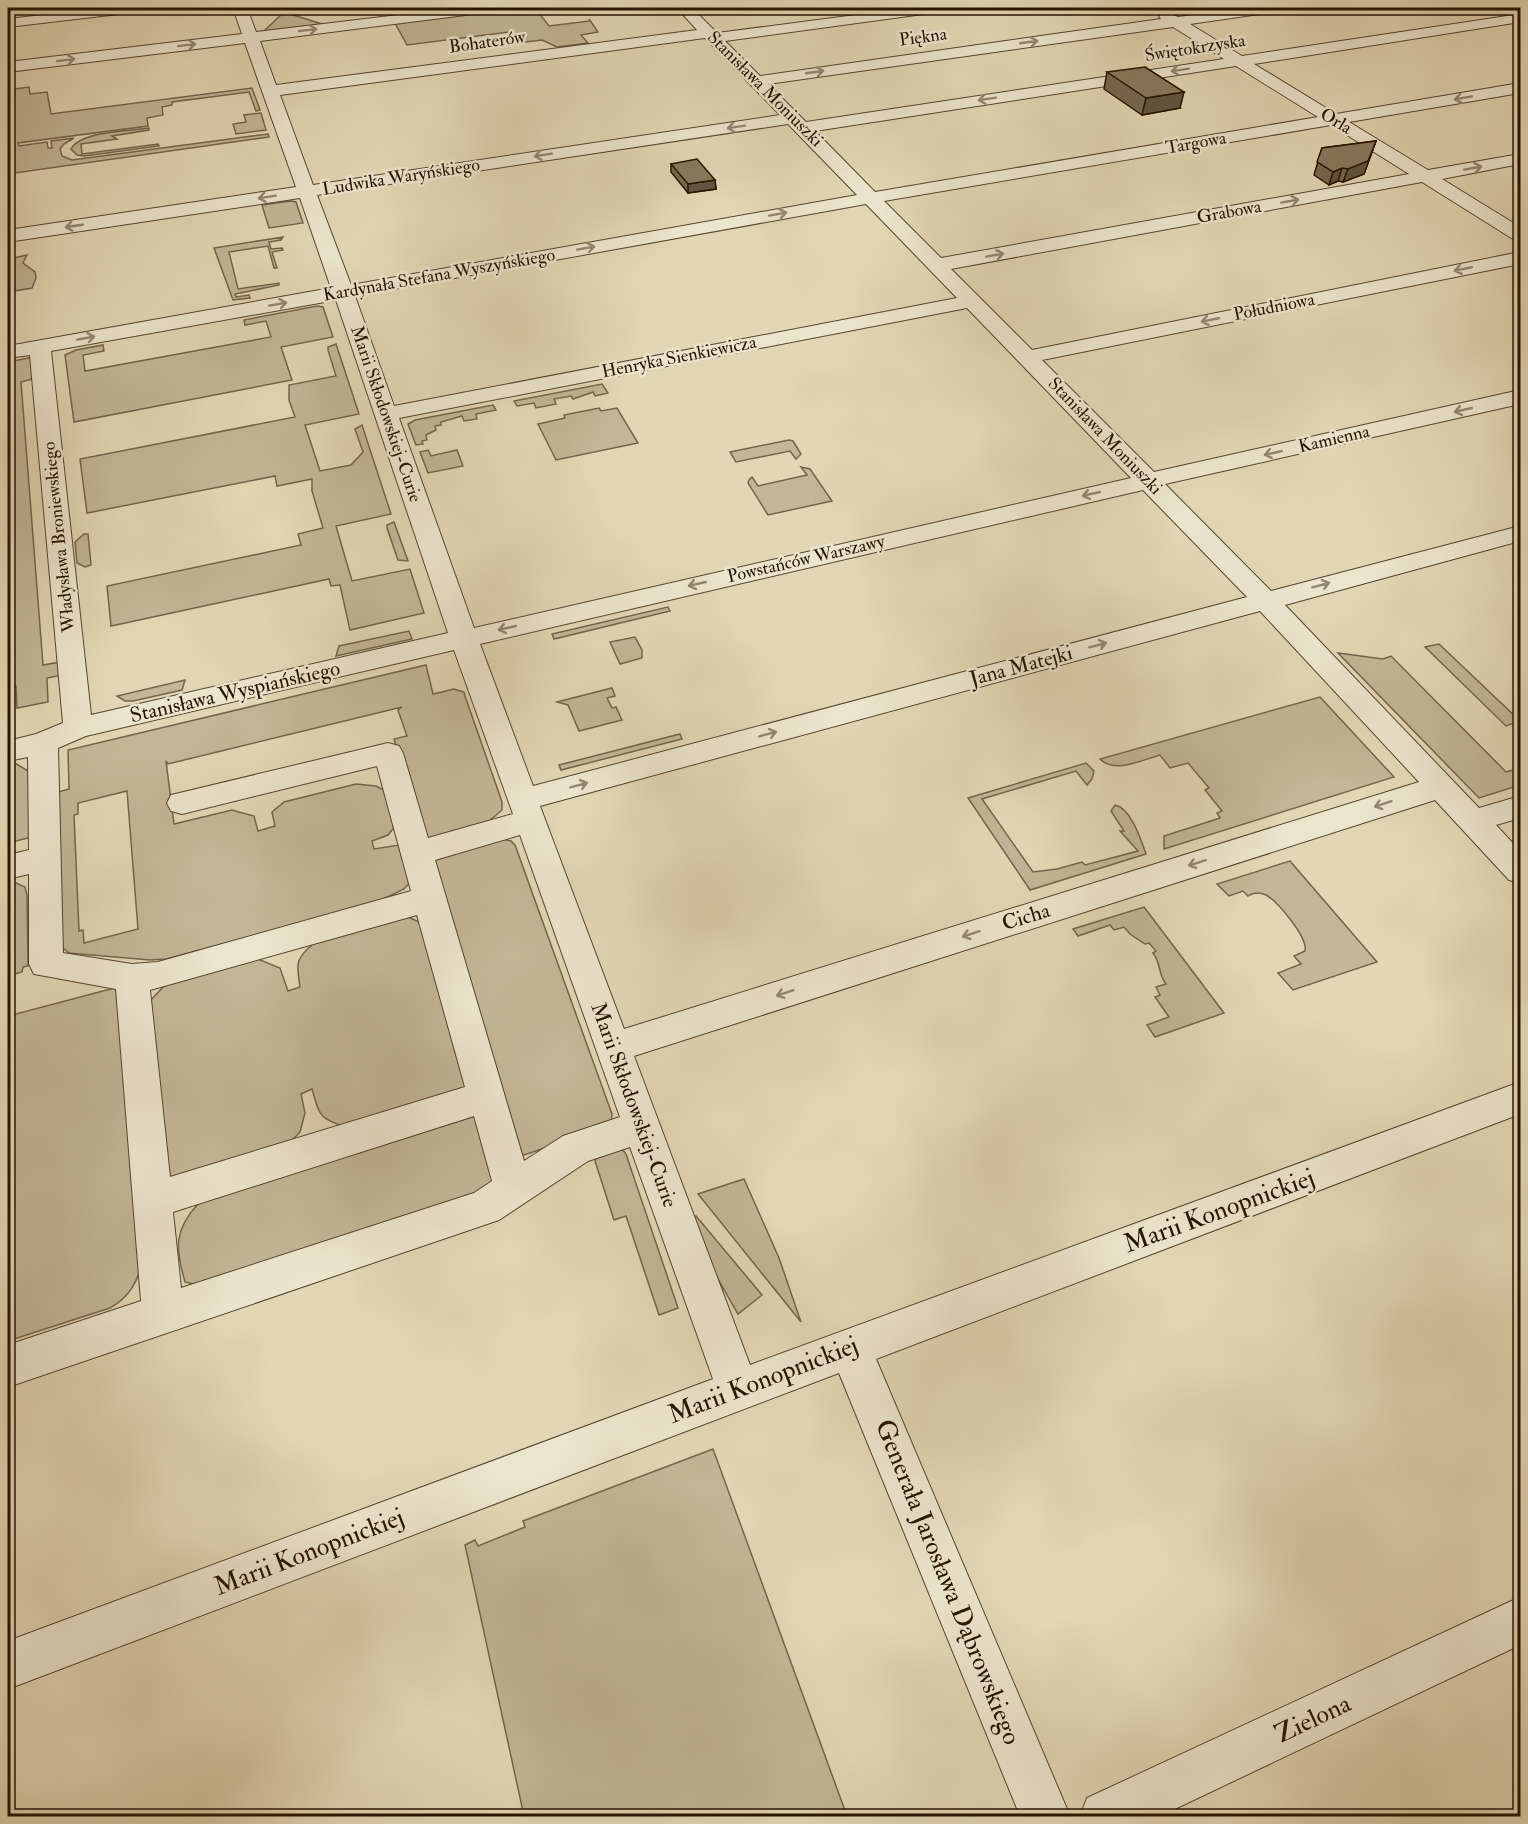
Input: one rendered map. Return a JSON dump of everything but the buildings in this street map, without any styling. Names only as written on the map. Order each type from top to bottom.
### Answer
[{"type":"street","points":[[8,23],[55,12],[136,8]]},
{"type":"street","name":"Marii Skłodowskiej-Curie","points":[[240,8],[464,639],[738,1390]]},
{"type":"street","points":[[8,67],[489,8]]},
{"type":"street","name":"Stanisława Moniuszki","points":[[684,8],[1265,600],[1439,787],[1521,871]]},
{"type":"street","name":"Bohaterów","points":[[270,91],[938,8]]},
{"type":"street","name":"Orla","points":[[1152,8],[1521,235]]},
{"type":"street","name":"Piękna","points":[[757,81],[1273,8]]},
{"type":"street","name":"Świętokrzyska","points":[[799,123],[1238,61],[1521,18]]},
{"type":"street","name":"Targowa","points":[[871,198],[1521,88]]},
{"type":"street","name":"Ludwika Waryńskiego","points":[[8,236],[305,191],[799,123]]},
{"type":"street","name":"Grabowa","points":[[938,266],[1521,159]]},
{"type":"street","name":"Kardynała Stefana Wyszyńskiego","points":[[8,352],[871,198]]},
{"type":"street","name":"Południowa","points":[[1027,357],[1521,258]]},
{"type":"street","name":"Henryka Sienkiewicza","points":[[386,414],[973,301]]},
{"type":"street","name":"Władysława Broniewskiego","points":[[40,346],[78,728]]},
{"type":"street","name":"Kamienna","points":[[1148,481],[1521,398]]},
{"type":"street","name":"Powstańców Warszawy","points":[[464,639],[1148,481]]},
{"type":"street","name":"Jana Matejki","points":[[526,811],[1265,600],[1521,533]]},
{"type":"street","name":"Stanisława Wyspiańskiego","points":[[8,751],[44,743],[78,728],[464,639]]},
{"type":"street","points":[[44,743],[46,964],[132,978],[158,976],[429,899]]},
{"type":"street","points":[[182,803],[388,753],[513,1188]]},
{"type":"street","name":"Cicha","points":[[613,1048],[1439,787]]},
{"type":"street","points":[[1473,821],[1521,807]]},
{"type":"street","points":[[417,853],[526,811]]},
{"type":"street","points":[[8,867],[46,857]]},
{"type":"street","points":[[132,978],[163,1314]]},
{"type":"street","points":[[154,1200],[487,1096]]},
{"type":"street","name":"Marii Konopnickiej","points":[[8,1665],[1521,1098]]},
{"type":"street","points":[[8,1366],[484,1207],[576,1148],[643,1126]]},
{"type":"street","name":"Generała Jarosława Dąbrowskiego","points":[[850,1348],[1045,1816]]},
{"type":"street","name":"Zielona","points":[[1105,1816],[1521,1621]]},
{"type":"shaded area","points":[[535,8],[549,26],[590,21],[589,19],[598,32],[581,35],[588,43],[557,47],[542,40],[518,43],[509,32],[407,45],[395,23]]},
{"type":"shaded area","points":[[282,14],[290,14],[322,24],[264,31]]},
{"type":"shaded area","points":[[29,87],[30,94],[47,92],[51,114],[252,88],[260,110],[256,111],[249,92],[172,102],[172,105],[162,107],[163,115],[147,118],[148,126],[18,143],[19,146],[47,142],[48,148],[52,148],[51,141],[74,138],[60,149],[62,156],[72,160],[268,134],[269,137],[8,174],[8,90]]},
{"type":"shaded area","points":[[261,113],[266,130],[236,134],[233,124],[246,122],[244,115]]},
{"type":"shaded area","points":[[149,128],[149,130],[112,136],[117,139],[81,144],[82,154],[158,144],[159,146],[84,156],[77,155],[71,149],[76,143],[95,135]]},
{"type":"shaded area","points":[[296,202],[303,223],[269,228],[262,205]]},
{"type":"shaded area","points":[[283,237],[281,240],[269,242],[271,249],[282,248],[283,250],[272,252],[277,268],[274,268],[268,246],[229,252],[238,289],[279,283],[279,285],[235,294],[236,297],[249,295],[250,298],[233,300],[214,248]]},
{"type":"shaded area","points":[[27,255],[23,263],[35,272],[36,278],[32,288],[8,292],[8,259]]},
{"type":"shaded area","points":[[317,306],[323,307],[333,337],[281,347],[292,380],[74,422],[65,355],[76,350],[103,345],[104,351],[83,355],[85,371],[271,337],[266,321],[245,325],[244,320]]},
{"type":"shaded area","points":[[336,344],[359,414],[305,425],[320,471],[351,465],[363,452],[355,429],[362,425],[391,514],[336,526],[352,581],[410,569],[424,613],[350,630],[340,585],[331,586],[329,579],[111,626],[107,586],[301,545],[298,534],[323,528],[312,491],[312,479],[277,486],[275,476],[87,513],[80,459],[295,417],[289,400],[289,385],[336,376],[328,347]]},
{"type":"shaded area","points":[[34,357],[36,378],[21,382],[43,665],[66,661],[67,674],[47,678],[48,702],[17,708],[16,686],[8,687],[8,362]]},
{"type":"shaded area","points":[[602,384],[608,393],[595,396],[593,392],[573,399],[571,396],[554,399],[556,404],[536,408],[534,403],[517,406],[514,401]]},
{"type":"shaded area","points":[[493,405],[496,410],[476,414],[477,419],[464,421],[462,416],[441,422],[441,425],[435,426],[436,430],[426,435],[427,440],[422,441],[423,444],[416,445],[408,424],[415,420]]},
{"type":"shaded area","points":[[599,408],[601,411],[617,408],[638,443],[556,460],[538,424],[565,418],[564,415]]},
{"type":"shaded area","points":[[793,441],[801,454],[796,459],[790,451],[736,462],[730,452]]},
{"type":"shaded area","points":[[428,450],[431,456],[457,450],[463,466],[428,473],[420,452]]},
{"type":"shaded area","points":[[801,467],[810,469],[832,501],[768,515],[748,483],[749,480],[752,477],[758,486],[807,475]]},
{"type":"shaded area","points":[[394,522],[408,561],[398,560],[387,528],[387,525]]},
{"type":"shaded area","points":[[84,534],[88,534],[91,565],[85,567],[77,563],[75,542]]},
{"type":"shaded area","points":[[668,607],[670,611],[554,639],[552,634]]},
{"type":"shaded area","points":[[409,631],[412,639],[336,656],[339,646]]},
{"type":"shaded area","points":[[635,637],[642,650],[642,658],[620,664],[610,642]]},
{"type":"shaded area","points":[[1439,644],[1520,721],[1506,726],[1425,647]]},
{"type":"shaded area","points":[[1338,653],[1383,659],[1391,656],[1506,772],[1520,768],[1520,785],[1479,798]]},
{"type":"shaded area","points":[[426,665],[433,694],[454,689],[464,692],[502,802],[502,810],[488,822],[429,839],[424,838],[420,833],[394,739],[407,736],[398,710],[402,707],[168,764],[166,761],[174,824],[232,810],[254,816],[258,831],[275,826],[272,812],[284,802],[356,784],[376,786],[386,791],[396,825],[388,835],[372,841],[374,849],[399,845],[411,881],[404,889],[373,904],[166,959],[150,960],[69,953],[62,947],[55,793],[69,789],[68,750]],"holes":[[[127,791],[138,929],[84,943],[83,930],[79,931],[74,815],[78,814],[78,803]]]},
{"type":"shaded area","points":[[185,680],[182,690],[133,701],[125,701],[117,696]]},
{"type":"shaded area","points":[[612,688],[615,696],[607,698],[612,708],[616,707],[622,720],[579,731],[568,705],[557,702]]},
{"type":"shaded area","points":[[1320,697],[1394,777],[1164,849],[1164,836],[1220,818],[1217,813],[1222,811],[1205,790],[1209,788],[1188,763],[1170,768],[1160,755],[1121,766],[1106,763],[1100,759]]},
{"type":"shaded area","points":[[680,734],[682,739],[561,770],[559,765]]},
{"type":"shaded area","points":[[8,763],[15,763],[28,771],[36,836],[8,843]]},
{"type":"shaded area","points":[[1086,763],[1094,771],[1087,785],[1076,771],[982,799],[1033,872],[1057,869],[1082,862],[1085,865],[1138,851],[1120,831],[1124,831],[1111,811],[1115,805],[1121,807],[1131,818],[1146,854],[1030,890],[968,798]]},
{"type":"shaded area","points":[[502,839],[511,841],[515,845],[612,1114],[611,1123],[604,1128],[524,1155],[516,1152],[434,859]]},
{"type":"shaded area","points":[[1290,861],[1377,962],[1293,990],[1278,973],[1301,964],[1294,956],[1305,951],[1305,945],[1297,929],[1284,912],[1266,895],[1257,893],[1248,896],[1243,891],[1229,896],[1217,884]]},
{"type":"shaded area","points":[[16,883],[25,887],[27,895],[28,966],[23,967],[22,972],[8,976],[8,885]]},
{"type":"shaded area","points":[[1144,907],[1224,1013],[1155,1037],[1147,1025],[1169,1017],[1155,997],[1160,995],[1156,987],[1166,984],[1153,953],[1156,951],[1149,943],[1145,944],[1124,927],[1114,930],[1110,925],[1078,936],[1073,929]]},
{"type":"shaded area","points":[[408,917],[419,922],[426,929],[465,1086],[461,1093],[348,1128],[331,1122],[322,1115],[312,1089],[301,1094],[305,1113],[300,1132],[287,1146],[184,1180],[169,1176],[150,1001],[166,984],[258,959],[280,968],[288,991],[300,987],[298,963],[313,944]]},
{"type":"shaded area","points":[[122,986],[143,1259],[141,1267],[128,1293],[110,1308],[8,1341],[8,1016]]},
{"type":"shaded area","points":[[475,1116],[495,1178],[490,1185],[478,1192],[197,1285],[185,1282],[179,1259],[179,1240],[185,1222],[199,1203]]},
{"type":"shaded area","points":[[622,1149],[626,1154],[678,1308],[659,1315],[626,1216],[614,1220],[595,1161],[598,1155]]},
{"type":"shaded area","points":[[744,1179],[779,1258],[801,1322],[698,1194]]},
{"type":"shaded area","points":[[696,1216],[762,1295],[738,1314],[714,1272],[691,1217]]},
{"type":"shaded area","points":[[713,1449],[847,1816],[524,1816],[465,1545],[475,1540],[478,1546],[525,1527],[523,1521]]}]
